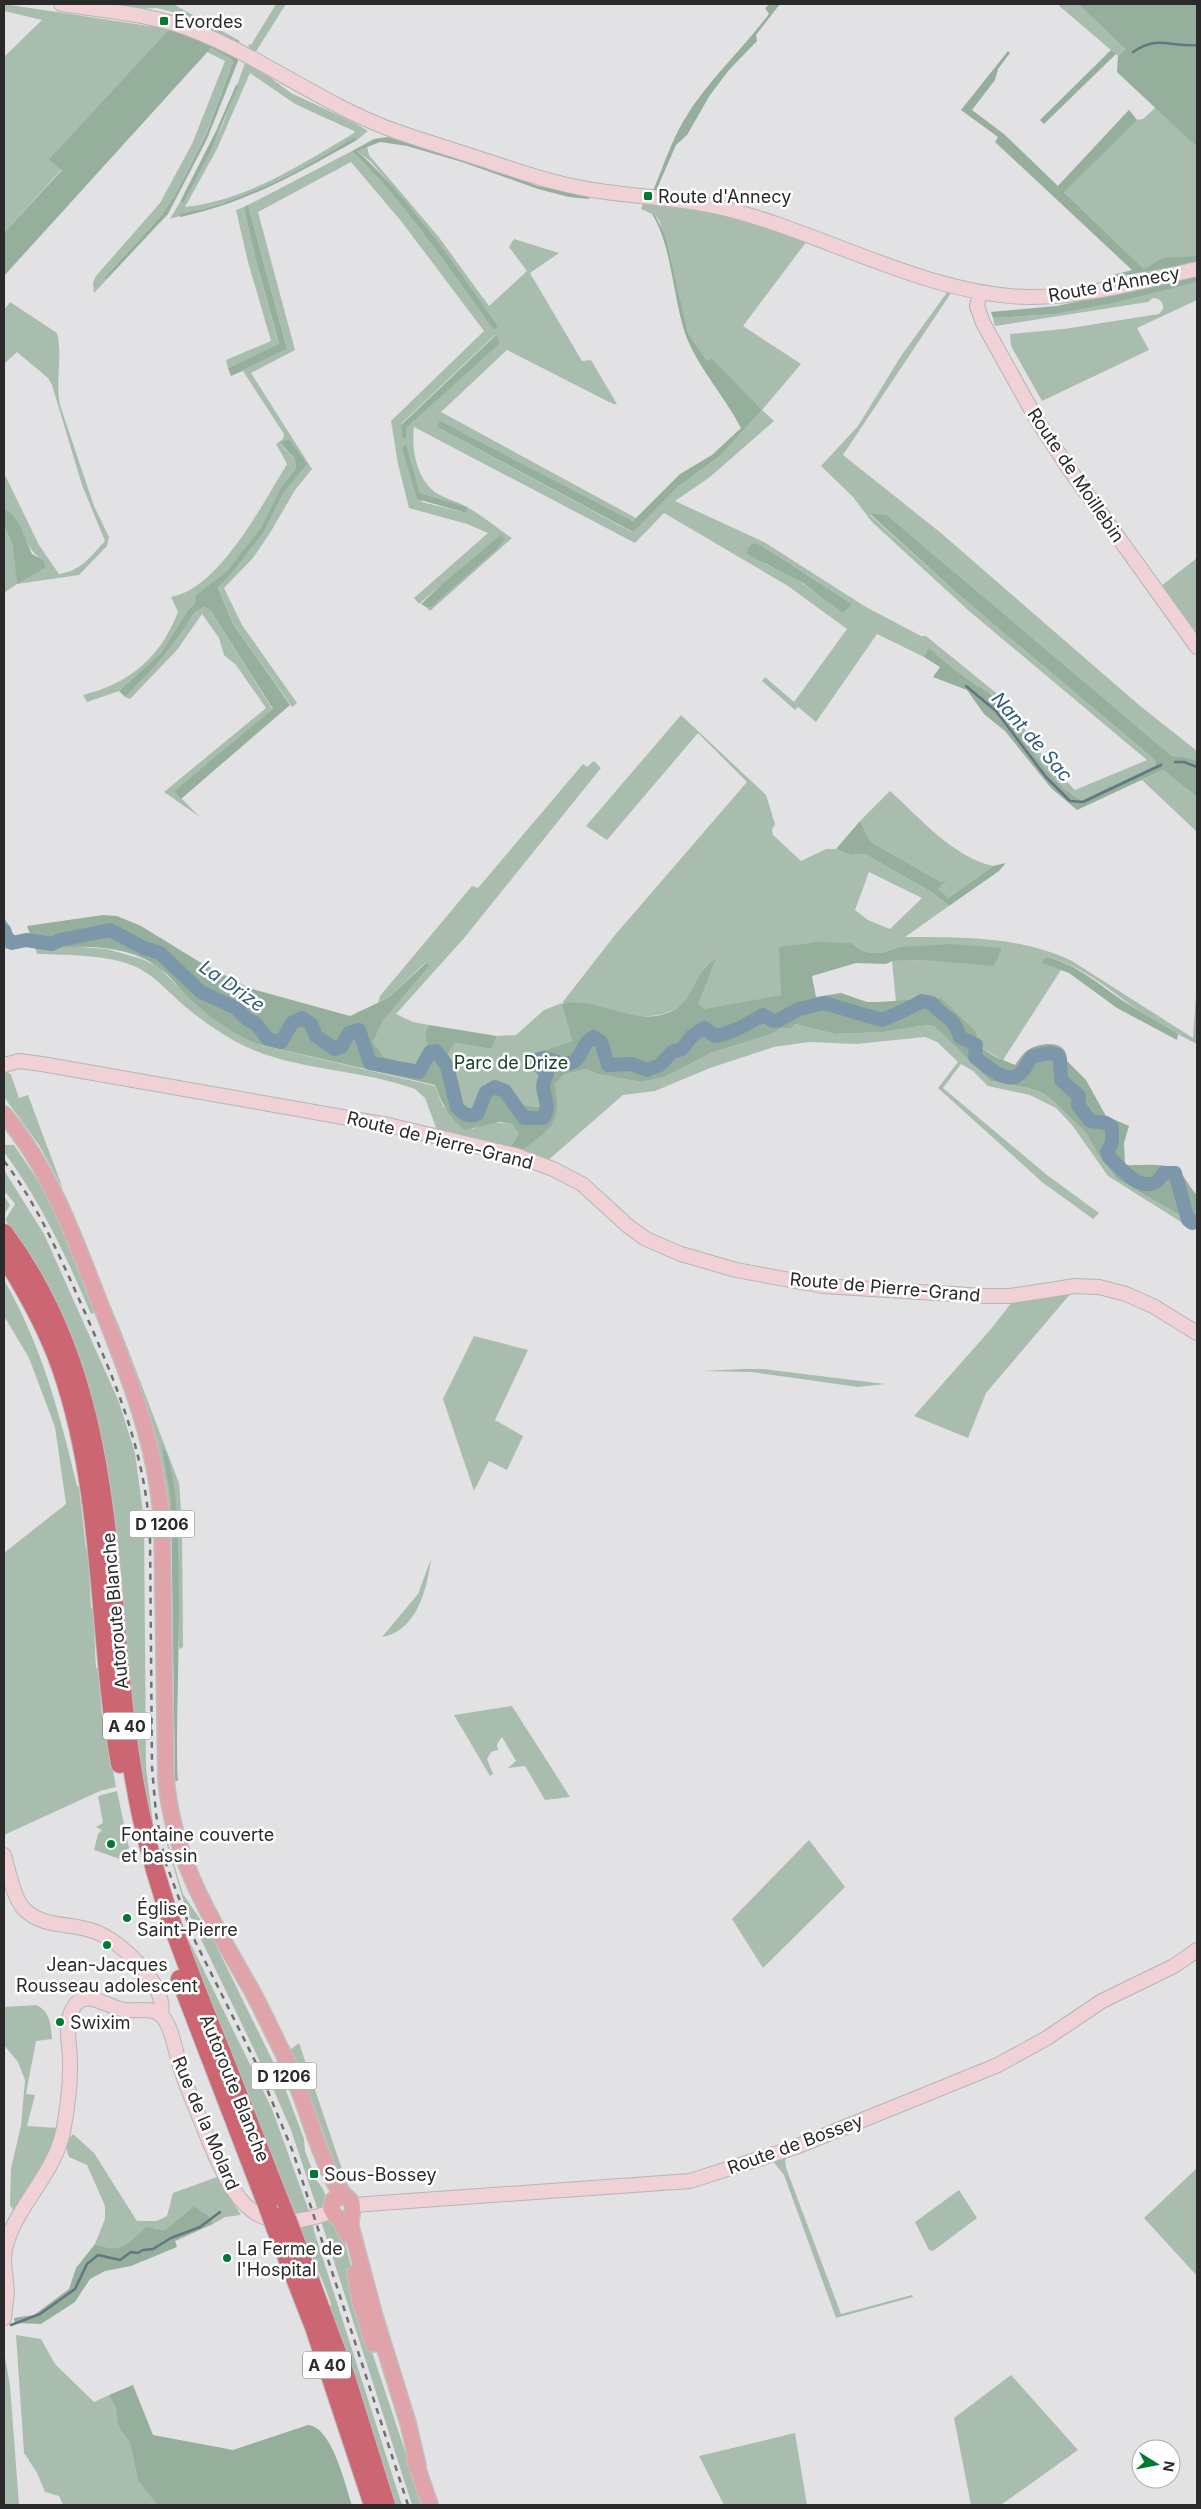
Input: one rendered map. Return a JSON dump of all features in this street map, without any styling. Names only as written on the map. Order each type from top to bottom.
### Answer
[{"type":"highway","name":"Autoroute Blanche","points":[[4,1234],[24,1263],[51,1313],[68,1353],[83,1397],[94,1440],[105,1505],[132,1770],[150,1854],[183,1956],[280,2220],[373,2505]]},
{"type":"highway","name":"Autoroute Blanche","points":[[4,1256],[34,1308],[53,1348],[78,1427],[95,1528],[117,1743],[130,1819],[146,1881],[192,2013],[351,2392],[386,2505]]},
{"type":"main road","name":"D 1206","points":[[4,1114],[31,1150],[60,1202],[147,1430],[158,1480],[162,1526],[165,1753],[168,1805],[182,1855],[229,1955],[251,1989],[289,2065],[342,2208],[408,2422],[418,2466],[430,2505]]},
{"type":"street","name":"Route d'Annecy","points":[[61,4],[144,16],[194,30],[354,114],[413,137],[517,170],[587,189],[684,200],[741,213],[943,283],[980,292],[1026,297],[1055,296],[1102,289],[1197,269]]},
{"type":"street","name":"Route de Moillebin","points":[[980,292],[977,306],[983,323],[1037,420],[1067,466],[1197,647]]},
{"type":"street","name":"Route de Pierre-Grand","points":[[4,1065],[19,1061],[42,1064],[341,1116],[515,1155],[572,1178],[646,1239],[695,1259],[753,1274],[823,1286],[992,1296],[1010,1296],[1075,1286],[1099,1287],[1126,1294],[1153,1306],[1197,1333]]},
{"type":"street","name":"Rue de la Molard","points":[[4,1855],[20,1905],[31,1916],[55,1925],[91,1930],[117,1943],[136,1960],[152,1983],[161,2003],[155,2012],[168,2024],[189,2092],[225,2178],[238,2198],[258,2214],[282,2220],[304,2220],[342,2208]]},
{"type":"street","name":"Route de Bossey","points":[[342,2208],[690,2181],[796,2147],[998,2065],[1047,2038],[1102,2001],[1174,1966],[1197,1950]]},
{"type":"street","points":[[4,2257],[12,2228],[52,2164],[60,2142],[70,2084],[68,2026],[72,2010],[79,2002],[94,1998],[121,2009],[155,2012]]},
{"type":"street","points":[[4,2261],[6,2292],[4,2318]]},
{"type":"green space","points":[[4,4],[169,29],[50,158],[62,169],[4,233],[4,57],[42,20],[4,11]]},
{"type":"green space","points":[[104,4],[173,4],[240,41],[237,44],[194,24],[177,13],[157,8],[137,9]]},
{"type":"green space","points":[[276,4],[286,4],[255,53],[250,50],[248,44],[251,45]]},
{"type":"green space","points":[[770,4],[780,4],[756,35],[757,41],[729,70],[710,95],[687,135],[676,145],[656,191],[653,191],[671,146],[684,120],[703,92],[769,14],[765,8]]},
{"type":"green space","points":[[1057,4],[1078,4],[1125,49],[1118,56]]},
{"type":"green space","points":[[1078,4],[1197,4],[1197,147],[1117,72],[1118,56],[1125,49]]},
{"type":"green space","points":[[169,29],[203,40],[236,56],[238,61],[207,139],[168,214],[106,280],[104,278],[160,217],[175,195],[207,132],[233,62],[211,48],[4,276],[4,233],[62,170],[49,159]]},
{"type":"green space","points":[[211,48],[233,62],[207,131],[175,195],[160,217],[104,278],[106,280],[94,293],[93,283],[96,276],[160,203],[192,144],[225,61],[207,52]]},
{"type":"green space","points":[[1111,50],[1116,54],[1044,124],[1040,120]]},
{"type":"green space","points":[[1008,51],[1010,53],[998,69],[995,80],[972,110],[1004,134],[1058,186],[1129,110],[1137,120],[1064,192],[1144,269],[1163,258],[1197,256],[1197,262],[1106,279],[1105,277],[1132,270],[995,142],[998,137],[961,110]]},
{"type":"green space","points":[[245,63],[268,76],[291,93],[368,131],[357,140],[354,139],[300,169],[245,196],[170,219],[180,202],[183,204],[223,124]],"holes":[[[250,73],[295,104],[354,131],[354,133],[293,169],[252,189],[208,203],[185,207],[217,149]]]},
{"type":"green space","points":[[236,85],[238,86],[211,150],[183,204],[180,202],[216,131]]},
{"type":"green space","points":[[1156,107],[1197,147],[1197,262],[1147,272],[1058,186],[1129,110],[1137,120],[1143,119]]},
{"type":"green space","points":[[388,137],[435,150],[538,186],[589,196],[589,199],[569,197],[538,189],[462,162],[407,146],[380,142],[357,151],[415,212],[432,234],[498,326],[494,330],[409,215],[372,171],[352,151],[374,139]]},
{"type":"green space","points":[[354,138],[357,140],[272,186],[227,204],[180,217],[180,214],[226,202],[270,184]]},
{"type":"green space","points":[[367,146],[369,155],[438,236],[489,306],[527,271],[509,247],[514,239],[559,253],[530,273],[582,361],[591,360],[617,404],[613,404],[507,350],[441,412],[636,518],[633,521],[441,422],[437,427],[632,532],[679,486],[720,456],[762,410],[774,421],[710,477],[675,501],[764,542],[866,607],[921,636],[926,636],[1006,701],[1044,758],[1075,790],[1147,760],[969,611],[872,522],[853,497],[821,466],[858,426],[901,356],[948,291],[951,293],[843,455],[941,533],[1139,705],[1197,751],[1197,761],[1172,756],[887,515],[870,515],[959,595],[1155,760],[1157,765],[1081,800],[1054,779],[995,697],[969,680],[929,649],[924,657],[877,634],[816,722],[798,707],[795,710],[762,681],[765,677],[794,702],[847,629],[788,586],[664,513],[635,543],[414,427],[413,436],[417,464],[420,473],[431,488],[438,494],[464,505],[512,538],[430,611],[426,607],[431,606],[495,551],[440,586],[419,604],[414,598],[488,533],[467,524],[409,508],[398,464],[391,421],[484,331],[401,221],[351,162],[258,212],[295,350],[251,373],[312,469],[295,490],[253,558],[224,588],[242,625],[297,703],[292,707],[233,624],[218,586],[233,572],[264,532],[284,492],[306,464],[289,439],[280,444],[295,459],[296,468],[280,489],[261,527],[226,572],[197,595],[195,603],[188,610],[161,653],[119,691],[87,702],[83,695],[100,690],[129,676],[152,655],[162,643],[178,612],[171,597],[189,591],[222,562],[252,521],[287,464],[276,444],[283,439],[284,434],[243,371],[231,376],[287,349],[248,205],[352,151],[400,203],[444,258],[475,302],[498,326],[417,215],[371,162],[357,151]],"holes":[[[495,335],[405,428],[401,424]],[[406,445],[420,493],[466,507],[466,513],[422,502]],[[754,543],[761,545],[852,604],[817,593],[787,573],[765,564]]]},
{"type":"green space","points":[[643,203],[694,208],[762,225],[807,241],[743,326],[801,364],[762,410],[707,361],[688,333],[660,222],[654,213],[652,214],[641,209]]},
{"type":"green space","points":[[248,205],[287,349],[231,376],[228,368],[279,344],[255,257],[244,207]]},
{"type":"green space","points":[[244,207],[255,257],[279,345],[228,368],[226,360],[271,341],[248,262],[236,210]]},
{"type":"green space","points":[[654,213],[665,235],[688,333],[707,361],[712,359],[762,410],[720,456],[679,486],[633,532],[437,427],[440,421],[633,521],[680,474],[712,455],[741,428],[698,360],[686,336],[664,241],[652,214]]},
{"type":"green space","points":[[1197,277],[1197,282],[1117,302],[1055,314],[993,318],[991,312],[1056,306]]},
{"type":"green space","points":[[1197,282],[1197,300],[1137,328],[1149,350],[1042,401],[1011,346],[1010,334],[1064,329],[1159,314],[1163,309],[1162,303],[1160,300],[1153,298],[1148,302],[995,326],[993,318],[1055,314]]},
{"type":"green space","points":[[10,302],[57,333],[59,342],[58,387],[60,405],[94,506],[109,537],[107,546],[79,575],[17,584],[4,593],[4,526],[13,546],[43,560],[31,549],[15,520],[4,508],[4,473],[39,545],[59,574],[74,570],[80,566],[105,541],[82,485],[52,385],[48,378],[17,352],[4,364],[4,310]]},
{"type":"green space","points":[[496,335],[500,343],[406,428],[406,438],[403,438],[401,425]]},
{"type":"green space","points":[[289,439],[307,464],[284,492],[264,532],[233,572],[218,587],[233,624],[290,705],[181,799],[174,791],[273,709],[211,611],[205,607],[194,614],[165,654],[134,689],[125,697],[119,691],[161,653],[188,610],[195,603],[196,595],[226,572],[261,527],[280,489],[296,468],[295,459],[280,443]]},
{"type":"green space","points":[[406,445],[420,493],[467,507],[466,513],[417,499],[402,448]]},
{"type":"green space","points":[[4,508],[12,514],[19,524],[32,554],[43,560],[46,567],[17,584],[13,546],[4,526]]},
{"type":"green space","points":[[870,514],[887,515],[1172,756],[1197,761],[1197,797],[1163,770],[1077,810],[1051,788],[1005,731],[984,714],[967,690],[933,677],[940,667],[924,657],[929,648],[972,682],[992,695],[1005,710],[1054,779],[1081,800],[1156,765],[1155,760],[959,595]]},
{"type":"green space","points":[[501,535],[505,539],[495,551],[431,607],[421,604],[440,586]]},
{"type":"green space","points":[[754,543],[761,545],[852,604],[843,613],[803,583],[747,554],[749,547]]},
{"type":"green space","points":[[1197,558],[1197,636],[1161,586]]},
{"type":"green space","points":[[205,607],[211,611],[273,710],[174,791],[200,817],[164,792],[266,708],[236,665],[224,655],[219,638],[202,614],[177,650],[130,699],[125,697],[165,654],[194,614]]},
{"type":"green space","points":[[681,715],[766,795],[775,824],[772,830],[773,835],[801,861],[826,849],[836,849],[850,855],[865,854],[933,893],[949,906],[905,937],[969,938],[1011,942],[1052,953],[1072,961],[1193,1038],[1197,982],[1197,1044],[1152,1020],[1086,974],[1060,961],[1046,957],[1041,963],[1061,970],[1003,1060],[979,1047],[941,998],[896,1002],[892,961],[925,960],[899,947],[882,953],[871,953],[863,951],[851,943],[799,944],[782,995],[705,1010],[697,1004],[716,959],[707,965],[701,973],[692,993],[681,1005],[666,1013],[650,1016],[632,1016],[613,1014],[562,1003],[615,935],[747,782],[698,733],[607,840],[586,826]],"holes":[[[869,872],[922,898],[890,929],[868,920],[855,910]]]},
{"type":"green space","points":[[594,761],[601,768],[465,937],[396,1014],[413,1022],[429,1025],[425,1032],[427,1049],[418,1066],[384,1057],[373,1042],[383,1021],[430,965],[425,963],[388,998],[378,1003],[380,996],[472,886],[478,888],[583,764],[587,767]]},
{"type":"green space","points":[[1163,770],[1197,797],[1197,832],[1142,780]]},
{"type":"green space","points":[[890,791],[950,845],[978,861],[993,866],[948,898],[937,890],[946,881],[941,882],[871,842],[860,821]]},
{"type":"green space","points":[[860,821],[871,842],[941,882],[947,880],[938,889],[948,898],[993,866],[1006,863],[999,871],[949,906],[933,893],[865,854],[850,855],[836,849]]},
{"type":"green space","points":[[103,915],[117,916],[141,926],[198,961],[249,988],[350,1016],[388,998],[426,963],[430,965],[383,1021],[373,1042],[384,1057],[418,1066],[427,1049],[425,1032],[429,1025],[497,1036],[492,1049],[455,1043],[448,1054],[456,1069],[461,1103],[471,1113],[478,1096],[485,1088],[489,1085],[501,1083],[524,1105],[545,1106],[533,1054],[572,1041],[562,1004],[576,1002],[643,1016],[656,1016],[670,1012],[679,1007],[704,969],[716,959],[698,1004],[705,1009],[781,995],[779,947],[817,942],[851,943],[863,951],[871,953],[882,953],[899,947],[950,944],[1002,948],[994,966],[925,960],[892,961],[886,964],[856,963],[812,976],[816,997],[841,993],[867,1002],[941,998],[976,1032],[979,1047],[1015,1065],[1024,1053],[1033,1047],[1046,1044],[1059,1046],[1066,1054],[1067,1061],[1086,1080],[1106,1116],[1129,1126],[1124,1143],[1125,1165],[1166,1166],[1177,1170],[1197,1195],[1197,1227],[1189,1227],[1183,1217],[1117,1179],[1099,1156],[1086,1133],[1051,1099],[1041,1092],[1028,1088],[990,1081],[934,1026],[927,1025],[884,1032],[835,1034],[795,1024],[792,1028],[781,1028],[772,1034],[711,1053],[665,1077],[641,1082],[597,1074],[587,1069],[565,1074],[555,1084],[557,1109],[555,1118],[546,1131],[520,1153],[510,1147],[519,1134],[512,1124],[500,1122],[464,1130],[447,1110],[435,1085],[257,1044],[232,1031],[208,1014],[189,998],[163,971],[145,959],[115,950],[99,948],[66,947],[36,950],[27,926]]},
{"type":"green space","points":[[4,917],[15,937],[24,936],[27,946],[4,949]]},
{"type":"green space","points":[[70,946],[107,949],[142,959],[159,967],[193,1002],[257,1044],[435,1086],[443,1106],[472,1129],[487,1124],[507,1123],[512,1124],[519,1134],[510,1147],[438,1133],[425,1098],[415,1089],[374,1077],[310,1066],[269,1056],[240,1044],[214,1028],[182,1004],[155,979],[134,966],[108,959],[78,955],[37,954],[36,950]]},
{"type":"green space","points":[[1046,957],[1065,963],[1083,973],[1131,1006],[1178,1034],[1177,1040],[1117,1008],[1069,973],[1041,963]]},
{"type":"green space","name":"Parc de Drize","points":[[562,1003],[572,1041],[533,1054],[545,1106],[524,1105],[501,1083],[471,1113],[461,1103],[456,1069],[448,1054],[455,1043],[492,1049],[497,1036],[516,1035],[544,1010]]},
{"type":"green space","points":[[795,1024],[835,1034],[884,1032],[927,1025],[934,1026],[990,1081],[1028,1088],[1041,1092],[1051,1099],[1086,1133],[1099,1156],[1117,1179],[1183,1217],[1189,1227],[1108,1176],[1072,1125],[1056,1108],[1030,1095],[988,1086],[973,1071],[961,1064],[943,1088],[1047,1175],[1099,1213],[1093,1219],[1042,1182],[938,1088],[958,1062],[937,1042],[925,1037],[856,1044],[809,1042],[774,1047],[710,1068],[655,1091],[623,1095],[546,1162],[520,1153],[545,1131],[555,1117],[557,1098],[555,1084],[565,1074],[587,1069],[597,1074],[641,1082],[665,1077],[711,1053],[772,1034],[781,1028],[792,1028]]},
{"type":"green space","points":[[4,1070],[11,1075],[19,1098],[28,1095],[63,1189],[39,1145],[4,1097]]},
{"type":"green space","points":[[5,1145],[14,1145],[53,1203],[96,1312],[91,1314],[52,1230],[30,1190],[4,1152]]},
{"type":"green space","points":[[4,1170],[44,1234],[119,1402],[135,1453],[144,1520],[146,1768],[156,1848],[139,1774],[119,1550],[109,1481],[96,1413],[75,1347],[45,1283],[5,1220],[15,1204],[6,1193],[4,1196]]},
{"type":"green space","points":[[4,1196],[10,1205],[4,1215]]},
{"type":"green space","points":[[87,1252],[119,1326],[179,1483],[182,1524],[183,1647],[179,1649],[178,1523],[169,1523],[159,1453],[150,1418],[127,1351]]},
{"type":"green space","points":[[4,1280],[29,1329],[39,1354],[64,1432],[77,1486],[79,1487],[86,1549],[88,1546],[91,1609],[93,1607],[96,1669],[98,1667],[103,1729],[105,1728],[116,1787],[100,1791],[4,1835],[4,1553],[66,1504],[55,1427],[29,1358],[4,1316]]},
{"type":"green space","points":[[1072,1292],[986,1393],[968,1438],[914,1416],[991,1329],[1012,1302]]},
{"type":"green space","points":[[474,1336],[528,1350],[495,1420],[523,1436],[507,1470],[489,1461],[474,1491],[443,1399]]},
{"type":"green space","points":[[763,1369],[885,1384],[858,1387],[751,1372],[700,1371]]},
{"type":"green space","points":[[162,1447],[171,1468],[176,1504],[179,1604],[178,1781],[175,1781],[171,1500]]},
{"type":"green space","points":[[431,1559],[427,1583],[412,1618],[394,1633],[382,1637],[418,1594]]},
{"type":"green space","points":[[512,1706],[570,1797],[545,1800],[525,1766],[508,1768],[516,1761],[502,1737],[497,1744],[498,1750],[491,1752],[487,1759],[493,1774],[490,1776],[454,1715]]},
{"type":"green space","points":[[117,1791],[129,1848],[120,1859],[94,1850],[98,1834],[102,1830],[96,1827],[103,1823],[98,1796]]},
{"type":"green space","points":[[165,1827],[183,1894],[211,1935],[282,2080],[304,2139],[305,2151],[316,2180],[324,2191],[324,2204],[318,2211],[291,2130],[275,2093],[185,1906],[165,1838]]},
{"type":"green space","points":[[809,1840],[845,1887],[763,1968],[732,1919]]},
{"type":"green space","points":[[179,1920],[272,2109],[310,2214],[295,2215],[238,2068],[203,1992]]},
{"type":"green space","points":[[36,2005],[47,2015],[52,2039],[36,2041],[26,2094],[35,2095],[27,2126],[58,2128],[54,2148],[15,2213],[10,2205],[11,2168],[21,2126],[25,2080],[18,2062],[4,2045],[4,2007]]},
{"type":"green space","points":[[270,2015],[290,2050],[299,2043],[346,2181],[355,2197],[342,2181],[337,2171],[319,2121]]},
{"type":"green space","points":[[73,2134],[94,2153],[137,2221],[157,2221],[167,2216],[173,2193],[217,2177],[241,2215],[225,2217],[213,2224],[209,2216],[194,2206],[165,2230],[146,2229],[135,2241],[128,2245],[110,2250],[95,2244],[105,2219],[105,2206],[87,2165],[69,2157],[66,2145]]},
{"type":"green space","points":[[790,2155],[785,2160],[786,2168],[841,2314],[912,2295],[913,2297],[836,2318],[784,2175],[772,2160]]},
{"type":"green space","points":[[1197,2168],[1197,2276],[1144,2218]]},
{"type":"green space","points":[[959,2190],[977,2218],[933,2251],[929,2250],[915,2222]]},
{"type":"green space","points":[[194,2206],[209,2216],[213,2224],[175,2241],[177,2247],[131,2266],[105,2271],[90,2279],[75,2302],[41,2324],[15,2323],[14,2318],[34,2315],[69,2289],[76,2268],[95,2244],[111,2248],[124,2246],[146,2227],[165,2230]]},
{"type":"green space","points":[[329,2219],[342,2231],[351,2266],[346,2270],[352,2292],[423,2505],[412,2505],[321,2221]]},
{"type":"green space","points":[[313,2223],[402,2505],[395,2505],[376,2442],[330,2307],[328,2294],[300,2226]]},
{"type":"green space","points":[[16,2335],[41,2339],[55,2364],[94,2402],[109,2395],[116,2408],[119,2425],[130,2443],[138,2481],[157,2505],[63,2505],[59,2496],[45,2492],[37,2473],[24,2453]]},
{"type":"green space","points":[[4,2351],[10,2386],[19,2505],[4,2505]]},
{"type":"green space","points":[[1011,2375],[1078,2450],[1001,2505],[971,2505],[954,2418]]},
{"type":"green space","points":[[133,2385],[153,2435],[233,2450],[308,2425],[316,2428],[324,2435],[331,2446],[352,2505],[157,2505],[138,2481],[130,2443],[118,2425],[116,2408],[109,2395]]},
{"type":"green space","points":[[795,2433],[807,2505],[724,2505],[699,2456]]},
{"type":"waterway","points":[[1133,52],[1150,44],[1158,43],[1197,45]]},
{"type":"waterway","name":"Nant de Sac","points":[[966,686],[996,711],[1046,777],[1070,801],[1083,802],[1161,765]]},
{"type":"waterway","name":"Nant de Sac","points":[[1175,762],[1184,762],[1197,767]]},
{"type":"waterway","name":"La Drize","points":[[4,930],[6,937],[12,943],[26,940],[52,944],[60,940],[110,930],[144,948],[160,953],[201,992],[236,1008],[248,1020],[255,1023],[268,1039],[281,1042],[292,1023],[302,1018],[311,1024],[316,1036],[335,1049],[341,1047],[349,1033],[359,1030],[370,1063],[419,1072],[430,1052],[436,1051],[447,1066],[457,1107],[468,1115],[477,1114],[486,1092],[495,1087],[505,1091],[524,1118],[543,1118],[547,1110],[543,1084],[547,1073],[542,1069],[539,1059],[543,1058],[564,1063],[574,1062],[589,1039],[593,1037],[601,1042],[608,1065],[632,1064],[647,1070],[660,1065],[672,1052],[682,1049],[692,1036],[704,1028],[715,1036],[722,1035],[746,1025],[763,1015],[773,1021],[779,1020],[799,1009],[824,1003],[882,1020],[922,1001],[932,1003],[951,1020],[960,1037],[976,1045],[975,1057],[1001,1075],[1007,1077],[1018,1075],[1033,1056],[1051,1053],[1058,1055],[1061,1080],[1079,1096],[1078,1105],[1090,1121],[1106,1123],[1112,1127],[1112,1143],[1107,1152],[1109,1157],[1130,1177],[1143,1184],[1156,1182],[1164,1173],[1175,1173],[1188,1220],[1192,1223],[1197,1221]]},
{"type":"waterway","points":[[11,2325],[40,2314],[75,2289],[87,2264],[98,2255],[120,2260],[131,2252],[138,2253],[143,2250],[153,2249],[171,2238],[200,2227],[220,2212]]},
{"type":"railway","points":[[4,1161],[38,1213],[83,1308],[127,1418],[142,1474],[150,1535],[152,1767],[156,1814],[165,1861],[195,1941],[257,2065],[293,2152],[408,2505]]},
{"type":"place","name":"Evordes","points":[[164,21]]},
{"type":"place","name":"Route d'Annecy","points":[[648,196]]},
{"type":"place","name":"Fontaine couverte et bassin","points":[[111,1844]]},
{"type":"place","name":"Église Saint-Pierre","points":[[127,1918]]},
{"type":"place","name":"Jean-Jacques Rousseau adolescent","points":[[107,1945]]},
{"type":"place","name":"Swixim","points":[[60,2022]]},
{"type":"place","name":"Sous-Bossey","points":[[314,2174]]},
{"type":"place","name":"La Ferme de l'Hospital","points":[[227,2258]]}]
